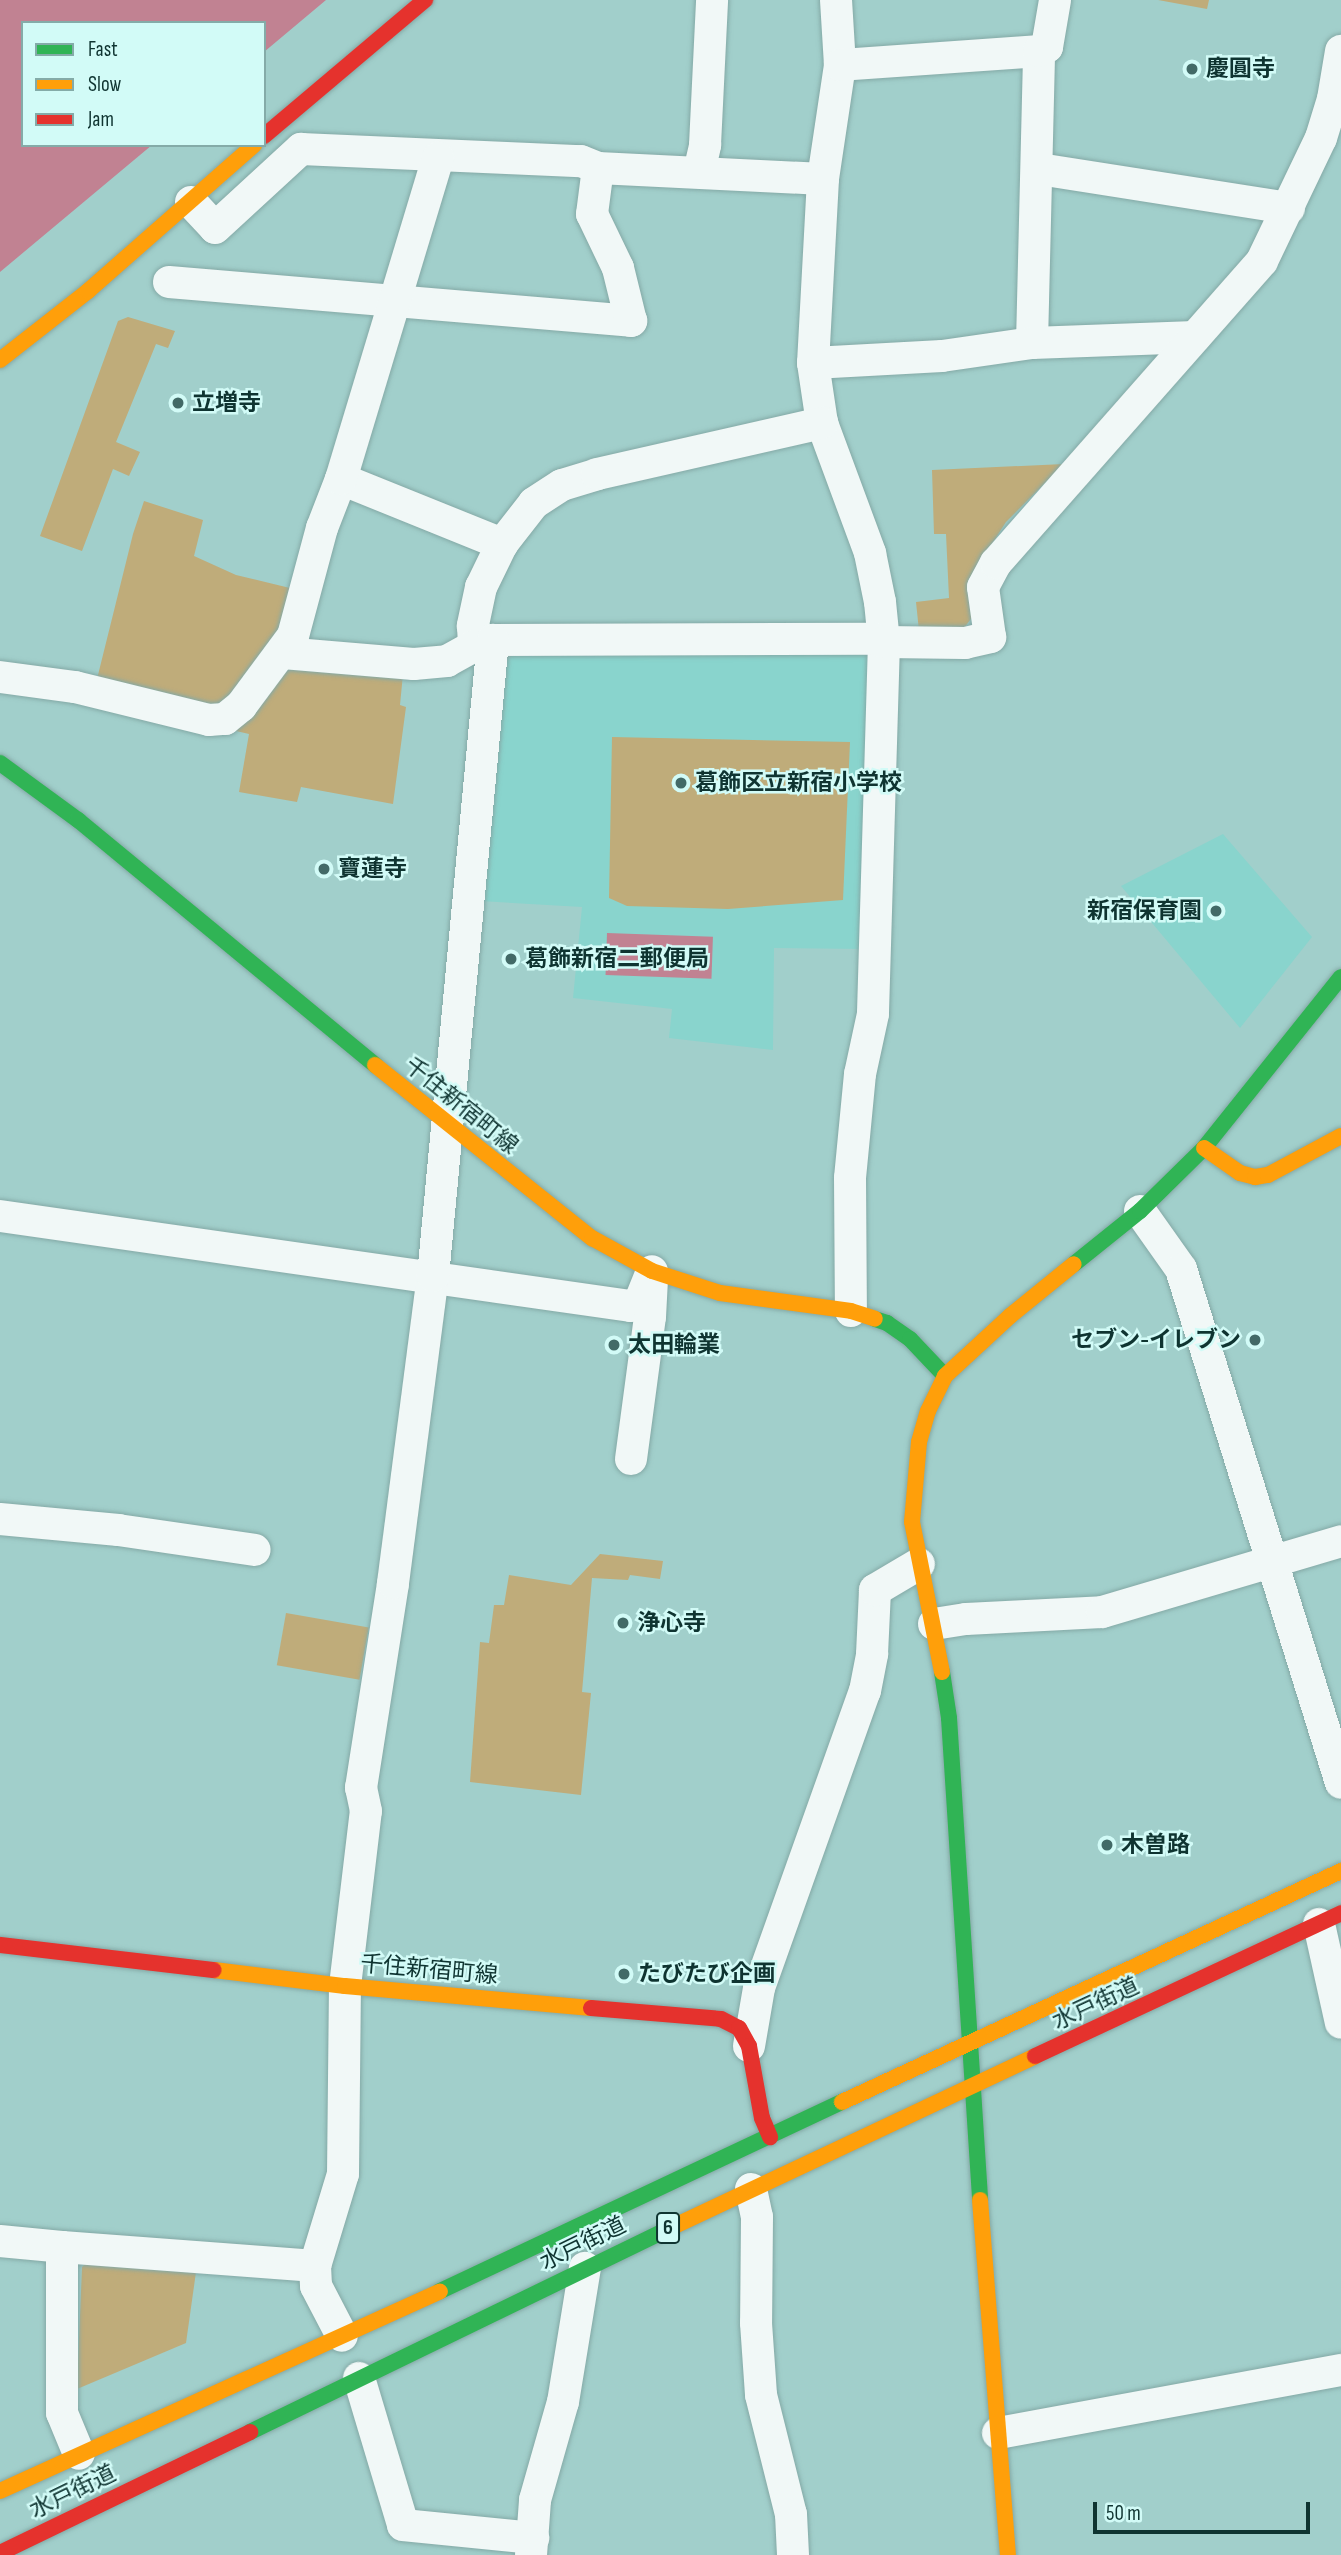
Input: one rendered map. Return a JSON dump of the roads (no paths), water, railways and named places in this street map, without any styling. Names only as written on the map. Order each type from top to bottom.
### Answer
[{"type":"main road","points":[[266,134],[425,0]]},
{"type":"main road","points":[[0,360],[88,291],[252,147]]},
{"type":"main road","name":"千住新宿町線","points":[[0,763],[78,820],[447,1126],[592,1238],[652,1271],[720,1293],[851,1311],[887,1323],[910,1339],[945,1376]]},
{"type":"main road","points":[[1008,2555],[971,2087],[953,1770],[934,1624],[912,1522],[919,1442],[928,1411],[945,1376],[1010,1316],[1140,1211],[1204,1148],[1341,977]]},
{"type":"main road","points":[[1204,1148],[1240,1173],[1255,1177],[1268,1175],[1341,1136]]},
{"type":"main road","name":"水戸街道","points":[[0,2491],[342,2336],[770,2137],[969,2041],[1341,1871]]},
{"type":"main road","name":"水戸街道","points":[[0,2553],[585,2268],[1330,1919]]},
{"type":"main road","name":"千住新宿町線","points":[[0,1945],[345,1986],[721,2020],[739,2028],[749,2046]]},
{"type":"main road","points":[[749,2046],[762,2118],[770,2137]]},
{"type":"street","points":[[699,172],[705,145],[712,0]]},
{"type":"street","points":[[836,0],[840,65],[823,179],[813,363],[822,424],[870,553],[880,602],[884,642],[873,1014],[860,1074],[850,1178],[851,1311]]},
{"type":"street","points":[[840,65],[1039,51],[1047,47],[1055,0]]},
{"type":"street","points":[[1032,343],[1039,169],[1039,51]]},
{"type":"street","points":[[284,653],[414,664],[447,661],[484,643],[873,639],[884,642],[965,643],[990,638],[983,587],[996,563],[1262,261],[1321,138],[1333,99],[1341,51]]},
{"type":"street","points":[[191,202],[215,228],[301,149],[581,161],[598,169],[823,179]]},
{"type":"street","points":[[0,677],[75,687],[209,720],[225,719],[241,706],[284,653],[293,636],[322,528],[341,479],[438,156]]},
{"type":"street","points":[[169,282],[631,321],[618,268],[592,214],[598,169]]},
{"type":"street","points":[[1039,169],[1289,208]]},
{"type":"street","points":[[813,363],[942,356],[1032,343],[1195,337]]},
{"type":"street","points":[[342,2336],[316,2286],[315,2266],[343,2174],[345,1986],[366,1811],[361,1788],[393,1583],[433,1276],[484,643],[473,626],[481,587],[502,544],[534,503],[562,485],[597,474],[822,424]]},
{"type":"street","points":[[341,479],[502,544]]},
{"type":"street","points":[[1140,1211],[1181,1269],[1341,1783]]},
{"type":"street","points":[[0,1216],[631,1306],[640,1301],[652,1271]]},
{"type":"street","points":[[631,1458],[650,1317],[652,1271]]},
{"type":"street","points":[[0,1519],[118,1530],[255,1550]]},
{"type":"street","points":[[934,1624],[966,1619],[1102,1612],[1341,1541]]},
{"type":"street","points":[[749,2046],[759,1988],[866,1691],[872,1654],[875,1590],[919,1564]]},
{"type":"street","points":[[1330,1919],[1341,2023]]},
{"type":"street","points":[[751,2189],[757,2217],[756,2323],[761,2395],[791,2514],[793,2555]]},
{"type":"street","points":[[0,2241],[315,2266]]},
{"type":"street","points":[[62,2247],[62,2413],[79,2454]]},
{"type":"street","points":[[359,2378],[403,2525],[532,2547],[534,2500],[563,2402],[585,2268]]},
{"type":"street","points":[[998,2433],[1341,2370]]},
{"type":"place","name":"慶圓寺","points":[[1192,69]]},
{"type":"place","name":"立増寺","points":[[178,403]]},
{"type":"place","name":"葛飾区立新宿小学校","points":[[681,783]]},
{"type":"place","name":"寶蓮寺","points":[[324,869]]},
{"type":"place","name":"新宿保育園","points":[[1216,911]]},
{"type":"place","name":"葛飾新宿二郵便局","points":[[511,959]]},
{"type":"place","name":"セブン-イレブン","points":[[1255,1340]]},
{"type":"place","name":"太田輪業","points":[[614,1345]]},
{"type":"place","name":"浄心寺","points":[[623,1623]]},
{"type":"place","name":"木曽路","points":[[1107,1845]]},
{"type":"place","name":"たびたび企画","points":[[624,1974]]}]
